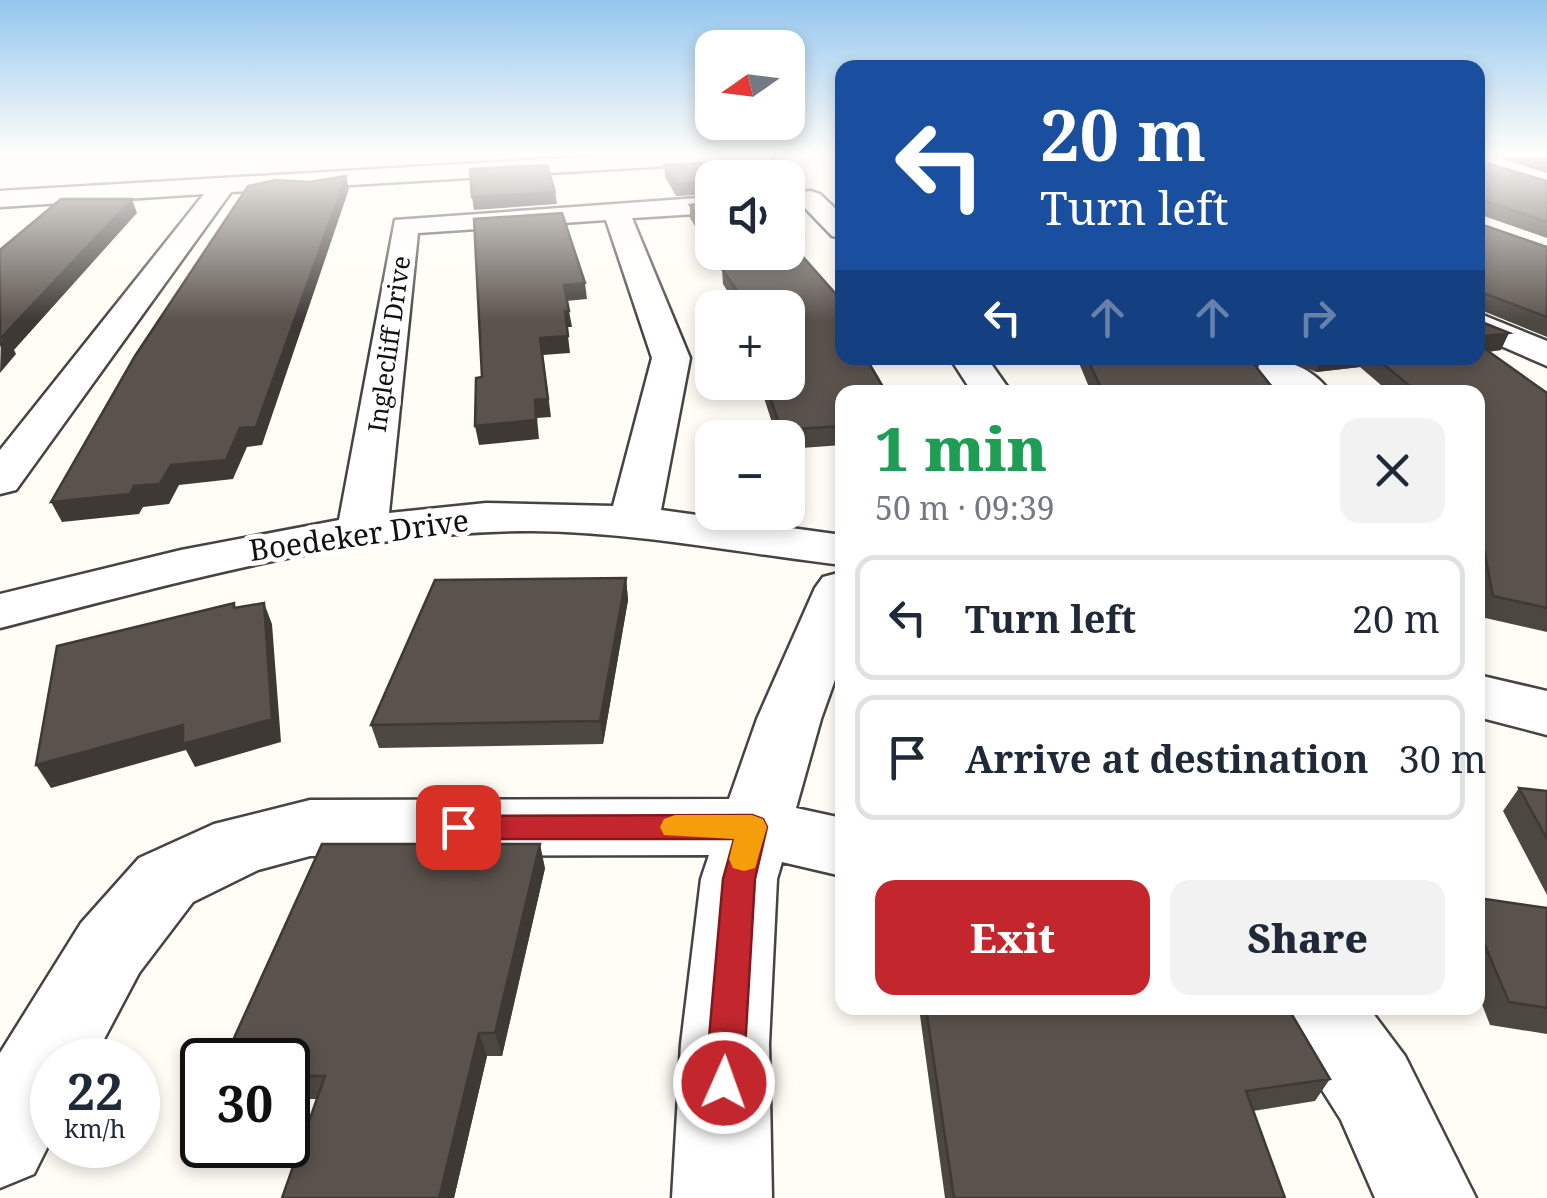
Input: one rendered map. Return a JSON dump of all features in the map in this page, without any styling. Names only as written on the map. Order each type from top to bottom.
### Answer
[{"type":"street","points":[[0,480],[206,209]]},
{"type":"street","name":"Inglecliff Drive","points":[[362,530],[405,226],[658,209]]},
{"type":"street","points":[[813,209],[835,225]]},
{"type":"street","points":[[616,212],[671,358],[634,521]]},
{"type":"street","points":[[1485,326],[1547,354]]},
{"type":"street","points":[[1267,365],[1299,385]]},
{"type":"street","name":"Boedeker Drive","points":[[0,611],[165,568],[362,530],[489,518],[634,521],[835,549]]},
{"type":"street","points":[[722,1198],[725,1044],[739,879],[752,827],[789,718],[835,605]]},
{"type":"street","points":[[1485,698],[1547,713]]},
{"type":"street","points":[[0,1140],[110,948],[166,880],[240,845],[310,828],[752,827],[835,845]]},
{"type":"street","points":[[1323,1015],[1373,1088],[1426,1198]]},
{"type":"building","points":[[49,209],[123,209],[1,338],[7,337],[0,345],[0,250]]},
{"type":"building","points":[[233,209],[334,209],[256,427],[240,428],[226,460],[171,465],[160,484],[134,486],[130,494],[51,502],[135,356]]},
{"type":"building","points":[[1508,209],[1547,209],[1547,222]]},
{"type":"building","points":[[562,213],[585,283],[564,285],[568,336],[540,338],[548,399],[535,400],[536,420],[475,426],[476,378],[482,377],[474,219]]},
{"type":"building","points":[[1485,226],[1547,247],[1547,317],[1486,294]]},
{"type":"building","points":[[805,259],[835,293],[835,365],[870,365],[882,385],[835,385],[835,426],[805,428],[805,420],[778,420],[771,400],[805,400],[805,290],[737,290],[723,270],[805,270]]},
{"type":"building","points":[[1485,323],[1509,333],[1485,336]]},
{"type":"building","points":[[1485,349],[1547,393],[1547,608],[1493,596],[1485,554],[1485,385],[1409,385],[1384,365],[1485,365]]},
{"type":"building","points":[[1090,365],[1255,365],[1270,385],[1100,385]]},
{"type":"building","points":[[626,578],[600,721],[371,725],[435,580]]},
{"type":"building","points":[[234,603],[234,608],[264,603],[272,719],[183,744],[183,725],[36,765],[57,646]]},
{"type":"building","points":[[1519,788],[1547,791],[1547,839]]},
{"type":"building","points":[[322,844],[540,844],[495,1033],[479,1033],[439,1198],[282,1198],[293,1168],[310,1168],[310,1119],[325,1076],[310,1076],[310,1038],[234,1038]]},
{"type":"building","points":[[1485,899],[1547,908],[1547,1008],[1509,1002],[1485,945]]},
{"type":"building","points":[[927,1015],[1292,1015],[1330,1079],[1246,1091],[1285,1198],[954,1198]]},
{"type":"slow traffic","points":[[675,827],[752,827],[744,859]]},
{"type":"route","points":[[458,827],[752,827],[739,879],[724,1083]]}]
